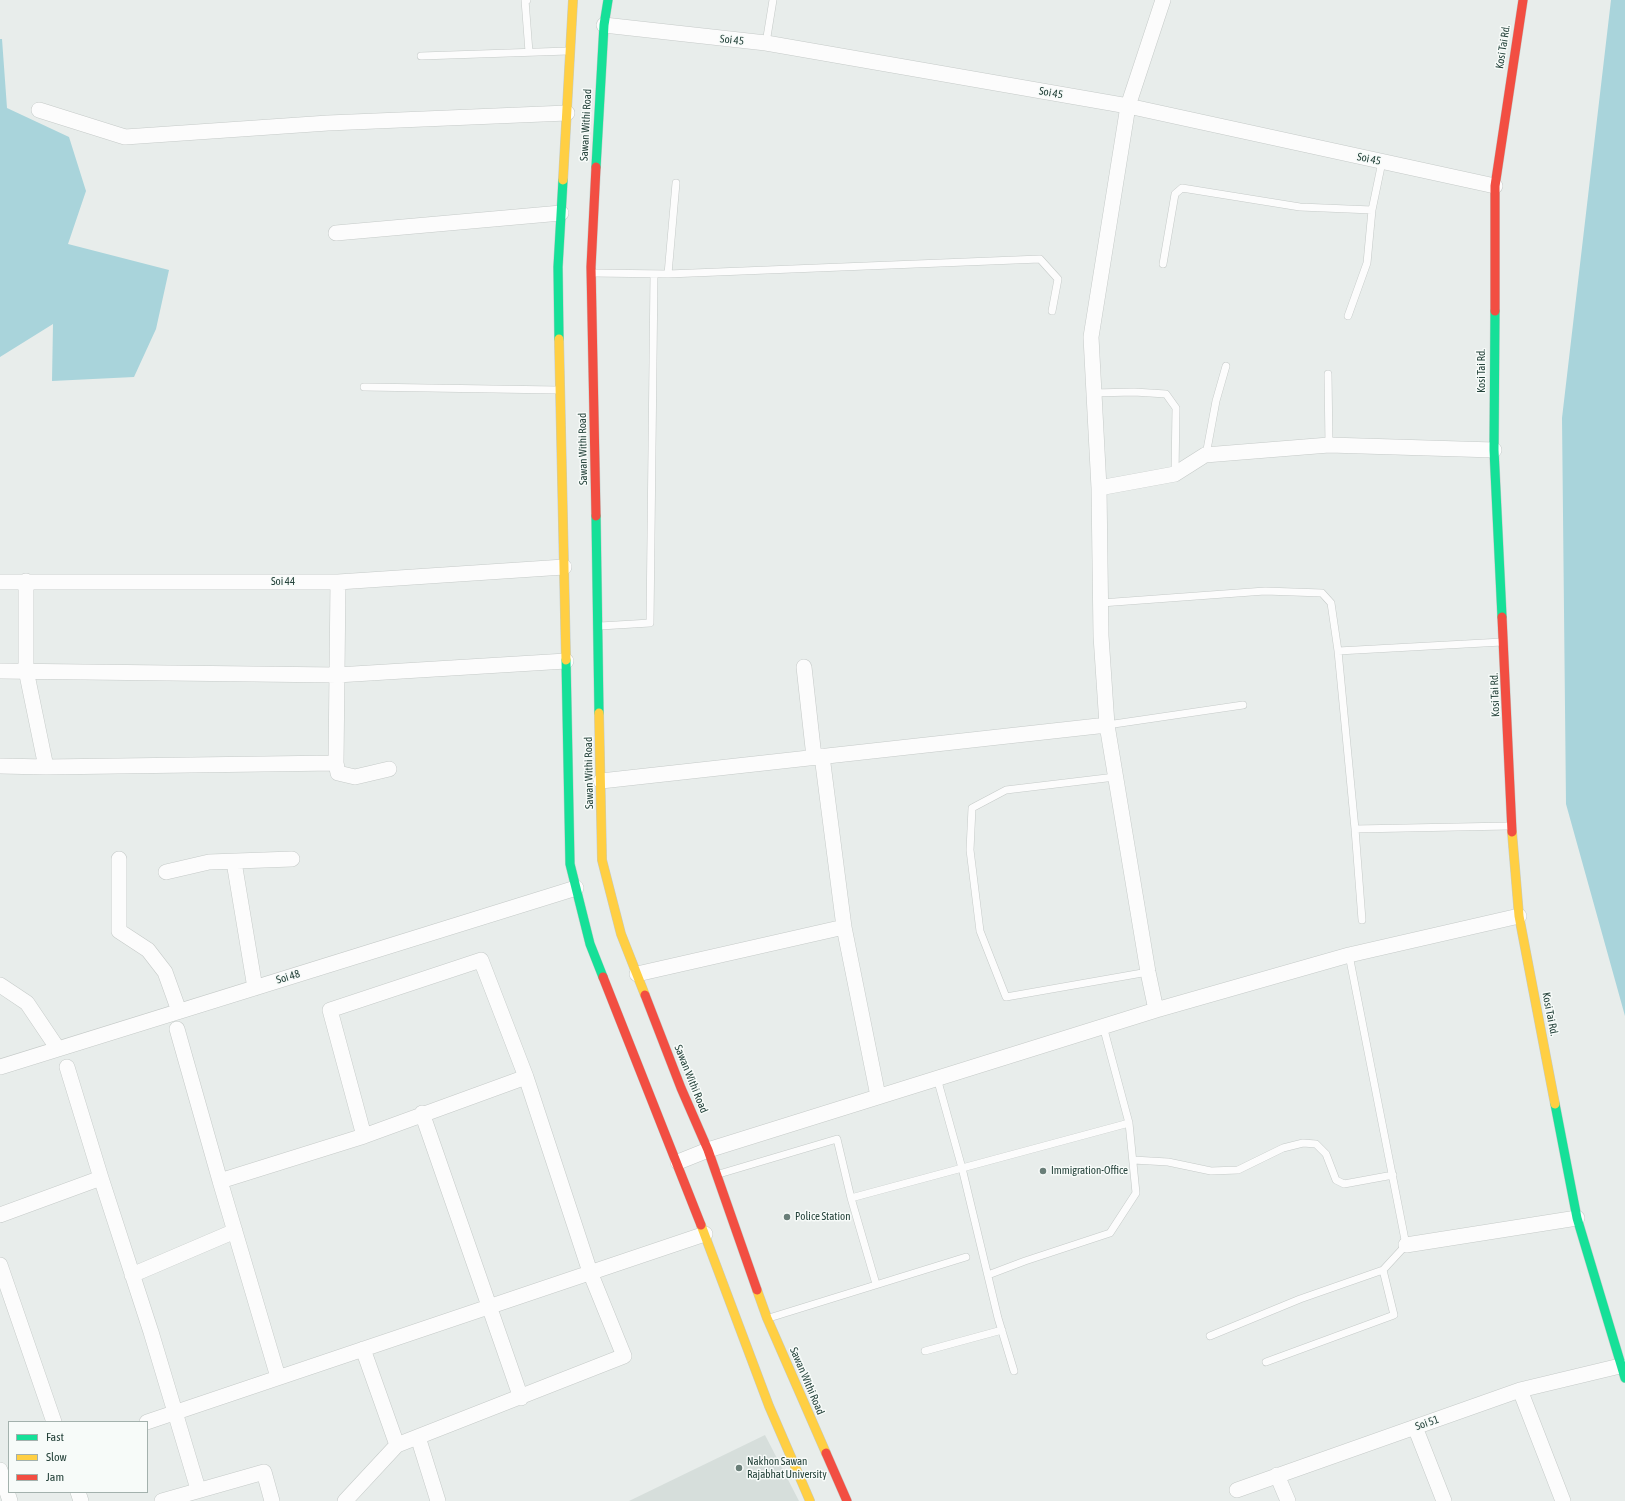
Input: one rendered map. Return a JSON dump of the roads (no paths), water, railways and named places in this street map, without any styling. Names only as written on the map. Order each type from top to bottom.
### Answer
[{"type":"main road","name":"Sawan Withi Road","points":[[573,0],[558,267],[559,390],[570,864],[590,944],[678,1162],[769,1406],[810,1501]]},
{"type":"main road","name":"Sawan Withi Road","points":[[608,0],[600,25],[591,273],[602,860],[621,934],[681,1088],[708,1150],[767,1318],[847,1501]]},
{"type":"main road","name":"Kosi Tai Rd.","points":[[1522,0],[1495,186],[1494,450],[1512,826],[1519,916],[1577,1218],[1622,1372]]},
{"type":"main road","points":[[571,21],[584,23]]},
{"type":"street","points":[[1156,1010],[1148,972],[1107,725],[1101,636],[1099,488],[1091,337],[1128,106],[1163,0]]},
{"type":"street","name":"Soi 45","points":[[600,25],[766,44],[1128,106],[1495,186]]},
{"type":"street","points":[[39,110],[125,137],[328,123],[567,113]]},
{"type":"street","points":[[336,233],[561,213]]},
{"type":"street","points":[[1099,488],[1175,474],[1206,455],[1329,445],[1494,450]]},
{"type":"street","name":"Soi 44","points":[[0,582],[338,582],[564,567]]},
{"type":"street","points":[[26,581],[26,670],[46,767]]},
{"type":"street","points":[[338,582],[336,763],[338,773],[355,777],[389,769]]},
{"type":"street","points":[[0,671],[26,670],[337,675],[566,661]]},
{"type":"street","points":[[804,667],[844,927],[878,1096]]},
{"type":"street","points":[[601,781],[1107,725]]},
{"type":"street","points":[[0,766],[46,767],[336,763]]},
{"type":"street","points":[[119,859],[119,931],[148,950],[165,972],[179,1011]]},
{"type":"street","points":[[166,872],[209,862],[292,859]]},
{"type":"street","points":[[234,862],[255,988]]},
{"type":"street","name":"Soi 48","points":[[0,1067],[576,888]]},
{"type":"street","points":[[678,1162],[708,1150],[1156,1010],[1349,955],[1519,916]]},
{"type":"street","points":[[637,974],[844,927]]},
{"type":"street","points":[[345,1501],[397,1445],[521,1398],[624,1356],[590,1272],[526,1077],[481,960],[330,1010],[364,1136]]},
{"type":"street","points":[[0,985],[27,1003],[58,1049]]},
{"type":"street","points":[[177,1029],[278,1377]]},
{"type":"street","points":[[67,1067],[100,1178],[151,1332],[198,1489]]},
{"type":"street","points":[[220,1181],[364,1136],[526,1077]]},
{"type":"street","points":[[422,1114],[521,1398]]},
{"type":"street","points":[[0,1215],[100,1178]]},
{"type":"street","points":[[1406,1245],[1577,1218]]},
{"type":"street","points":[[132,1275],[235,1231]]},
{"type":"street","points":[[148,1422],[705,1234]]},
{"type":"street","points":[[0,1266],[54,1421]]},
{"type":"street","points":[[362,1349],[397,1445]]},
{"type":"street","name":"Soi 51","points":[[1237,1490],[1520,1390],[1622,1372]]},
{"type":"street","points":[[1520,1390],[1563,1501]]},
{"type":"street","points":[[1415,1427],[1444,1501]]},
{"type":"street","points":[[418,1437],[438,1501]]},
{"type":"street","points":[[0,1470],[10,1501]]},
{"type":"street","points":[[162,1501],[198,1489],[264,1472],[272,1501]]},
{"type":"street","points":[[1277,1475],[1288,1501]]},
{"type":"lane","points":[[527,0],[525,0],[529,52]]},
{"type":"lane","points":[[766,44],[773,0]]},
{"type":"lane","points":[[421,56],[570,51]]},
{"type":"lane","points":[[1348,316],[1367,263],[1372,210],[1382,162]]},
{"type":"lane","points":[[668,274],[676,183]]},
{"type":"lane","points":[[1163,264],[1175,194],[1182,188],[1300,207],[1372,210]]},
{"type":"lane","points":[[591,273],[668,274],[1040,259],[1058,279],[1052,310]]},
{"type":"lane","points":[[598,626],[650,623],[654,274]]},
{"type":"lane","points":[[1206,455],[1216,401],[1226,366]]},
{"type":"lane","points":[[1328,374],[1329,445]]},
{"type":"lane","points":[[364,387],[559,390]]},
{"type":"lane","points":[[1094,393],[1134,392],[1166,394],[1176,408],[1175,474]]},
{"type":"lane","points":[[1101,603],[1265,591],[1322,593],[1331,603],[1338,651],[1362,920]]},
{"type":"lane","points":[[1338,651],[1504,642]]},
{"type":"lane","points":[[1107,725],[1243,705]]},
{"type":"lane","points":[[1115,777],[1006,790],[972,808],[970,850],[980,931],[1006,997],[1148,972]]},
{"type":"lane","points":[[1355,829],[1512,826]]},
{"type":"lane","points":[[1210,1336],[1300,1299],[1383,1270],[1406,1245],[1349,955]]},
{"type":"lane","points":[[988,1275],[1110,1233],[1136,1193],[1129,1123],[1103,1026]]},
{"type":"lane","points":[[937,1078],[962,1168],[1002,1330],[1014,1371]]},
{"type":"lane","points":[[851,1198],[1129,1123]]},
{"type":"lane","points":[[717,1175],[837,1139],[851,1198],[876,1284]]},
{"type":"lane","points":[[1133,1160],[1168,1162],[1211,1171],[1238,1170],[1283,1148],[1303,1143],[1316,1144],[1326,1154],[1336,1180],[1344,1184],[1392,1175]]},
{"type":"lane","points":[[767,1318],[966,1257]]},
{"type":"lane","points":[[1266,1362],[1394,1315],[1383,1270]]},
{"type":"lane","points":[[925,1351],[1002,1330]]},
{"type":"water","points":[[1611,0],[1625,0],[1625,1016],[1566,804],[1562,418]]},
{"type":"water","points":[[0,39],[2,39],[7,108],[69,137],[86,191],[68,244],[169,270],[156,329],[134,377],[52,381],[53,324],[0,357]]},
{"type":"place","name":"Immigration-Office","points":[[1043,1171]]},
{"type":"place","name":"Police Station","points":[[787,1217]]},
{"type":"place","name":"Nakhon Sawan Rajabhat University","points":[[739,1468]]}]
